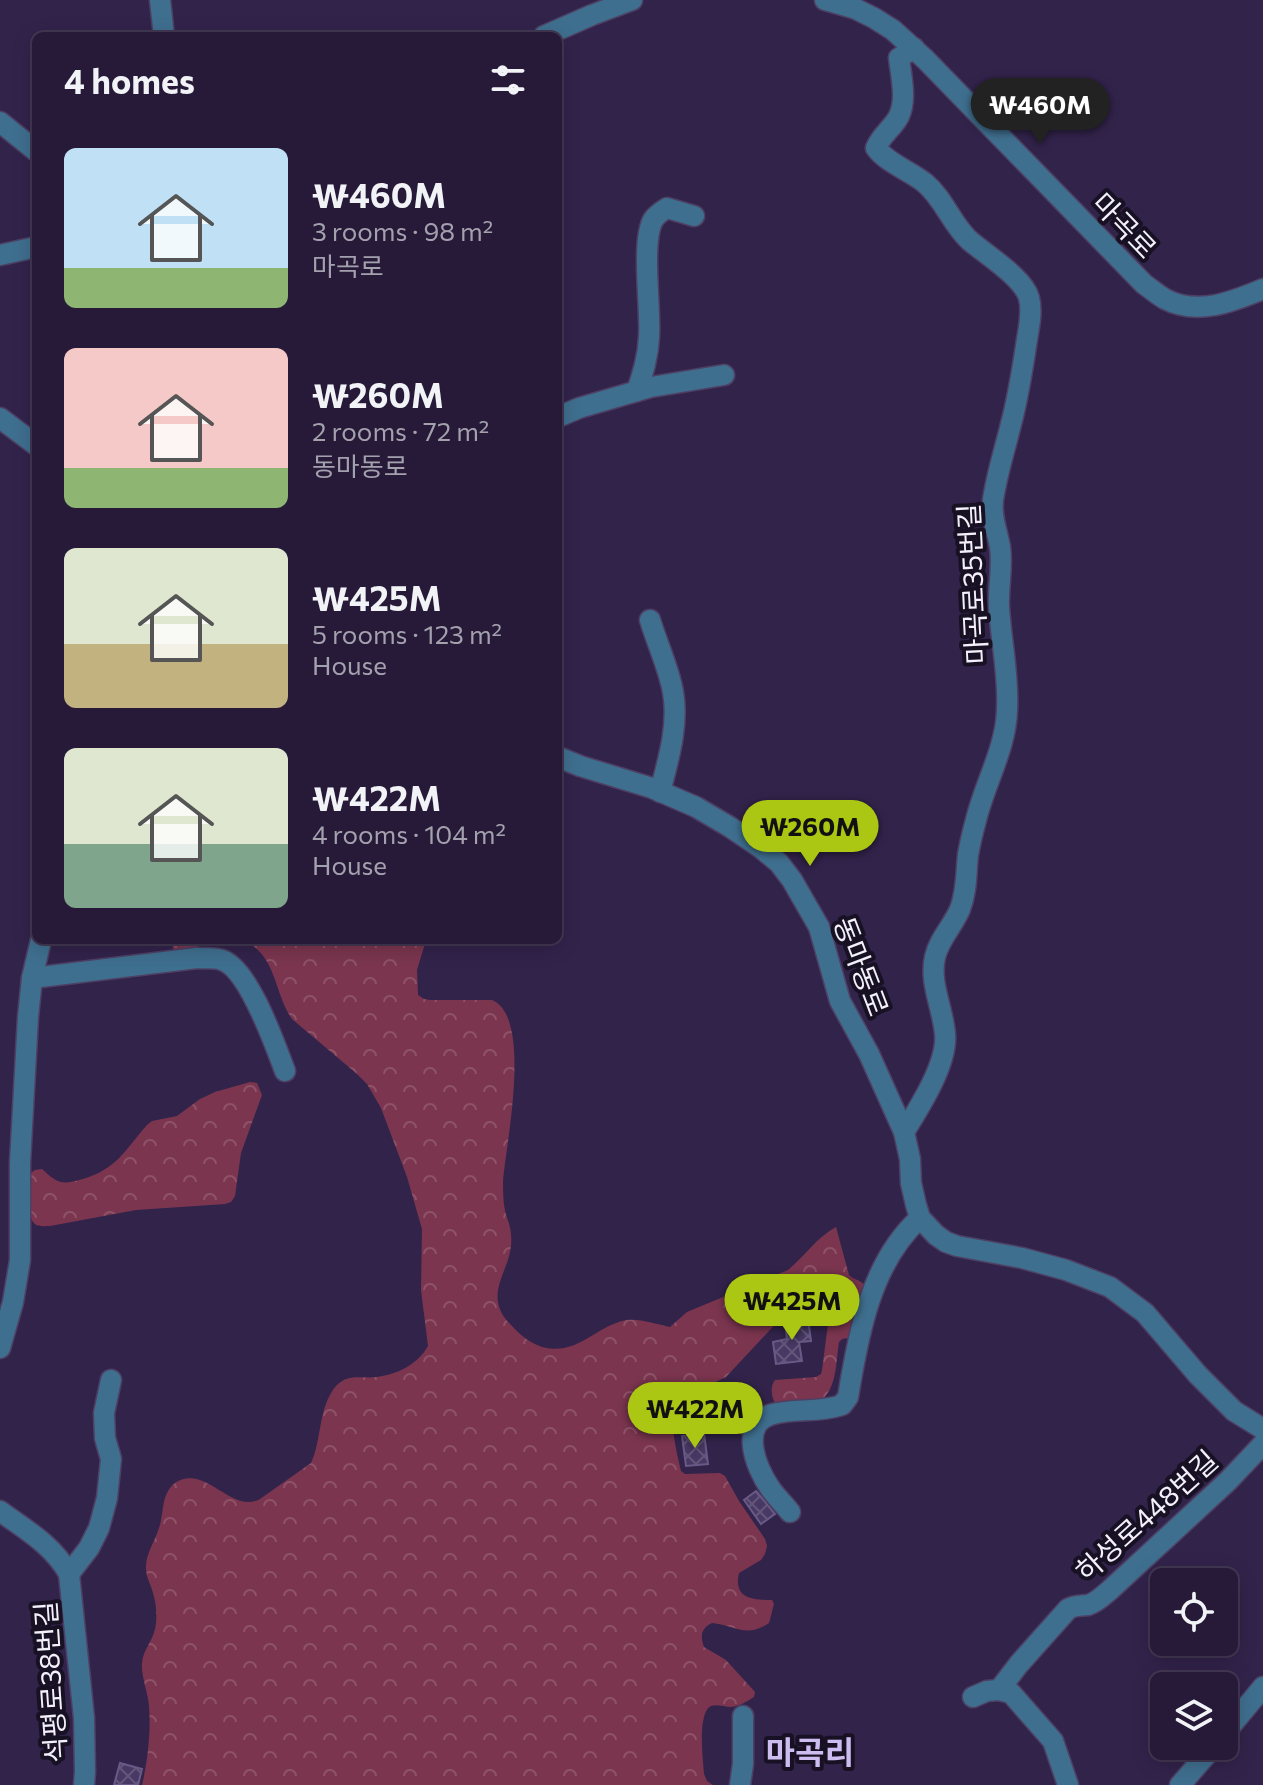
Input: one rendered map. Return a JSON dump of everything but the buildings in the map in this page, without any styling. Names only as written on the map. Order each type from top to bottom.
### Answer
[{"type":"street","points":[[160,0],[164,32]]},
{"type":"street","points":[[553,32],[632,0]]},
{"type":"street","name":"마곡로","points":[[825,0],[874,18],[914,48],[1144,284],[1167,300],[1191,307],[1219,306],[1263,289]]},
{"type":"street","name":"마곡로35번길","points":[[904,1132],[924,1101],[945,1053],[945,1034],[933,972],[935,956],[965,892],[977,816],[1005,727],[1006,686],[999,609],[1000,549],[992,515],[997,473],[1020,382],[1030,308],[1029,296],[1021,285],[968,239],[927,185],[882,156],[876,148],[898,118],[903,103],[899,58],[914,48]]},
{"type":"street","points":[[0,122],[32,148]]},
{"type":"street","points":[[637,391],[647,361],[650,334],[648,241],[652,222],[667,208],[694,216]]},
{"type":"street","points":[[0,255],[32,248]]},
{"type":"street","points":[[562,415],[637,391],[724,375]]},
{"type":"street","points":[[0,418],[32,442]]},
{"type":"street","points":[[650,620],[673,691],[674,707],[669,759],[660,792]]},
{"type":"street","name":"동마동로","points":[[562,759],[696,807],[730,827],[779,863],[819,927],[840,1001],[869,1054],[904,1132]]},
{"type":"street","points":[[0,1348],[13,1302],[20,1260],[20,1163],[32,978],[40,944]]},
{"type":"street","points":[[32,978],[197,958],[222,960],[236,969],[246,983],[285,1071]]},
{"type":"street","points":[[904,1132],[911,1183],[920,1218],[936,1235],[957,1246],[1052,1266],[1110,1287],[1145,1313],[1198,1375],[1234,1411],[1263,1429]]},
{"type":"street","points":[[790,1512],[770,1489],[757,1466],[752,1445],[753,1431],[770,1414],[818,1411],[842,1405],[848,1397],[860,1330],[873,1292],[893,1249],[920,1218]]},
{"type":"street","name":"석평로38번길","points":[[69,1574],[89,1548],[99,1528],[107,1498],[111,1459],[105,1438],[104,1413],[111,1380]]},
{"type":"street","name":"하성로448번길","points":[[999,1690],[1068,1609],[1096,1602],[1228,1481],[1263,1444]]},
{"type":"street","name":"석평로38번길","points":[[0,1511],[43,1541],[62,1560],[69,1574],[84,1718],[84,1785]]},
{"type":"street","points":[[1238,1717],[1263,1687]]},
{"type":"street","points":[[973,1697],[987,1691],[1011,1693],[1053,1741],[1068,1785]]},
{"type":"street","points":[[740,1785],[743,1716]]},
{"type":"street","points":[[1180,1785],[1202,1760]]},
{"type":"green space","points":[[172,944],[203,944],[187,952],[174,952]]},
{"type":"green space","points":[[249,944],[425,944],[417,970],[418,995],[430,1000],[492,1000],[504,1011],[511,1030],[514,1055],[512,1112],[503,1181],[511,1248],[500,1281],[498,1303],[512,1326],[533,1343],[554,1349],[565,1348],[627,1320],[670,1327],[687,1312],[788,1270],[836,1227],[849,1275],[866,1287],[852,1337],[839,1342],[835,1374],[826,1395],[821,1400],[776,1404],[772,1395],[775,1380],[821,1374],[829,1316],[825,1303],[813,1295],[795,1303],[726,1377],[678,1400],[675,1408],[674,1435],[681,1471],[685,1474],[720,1473],[725,1476],[765,1539],[767,1546],[761,1560],[739,1573],[739,1588],[746,1596],[772,1600],[774,1604],[769,1623],[761,1628],[747,1631],[712,1623],[702,1633],[704,1647],[726,1660],[755,1692],[754,1697],[740,1705],[713,1705],[707,1710],[702,1737],[704,1774],[713,1785],[142,1785],[150,1725],[142,1663],[155,1629],[156,1615],[146,1564],[169,1490],[175,1483],[197,1479],[239,1500],[249,1502],[260,1499],[311,1463],[326,1404],[336,1386],[350,1378],[377,1377],[399,1371],[413,1363],[428,1346],[421,1290],[422,1229],[407,1177],[381,1108],[367,1084],[357,1074],[292,1019],[268,964]]},
{"type":"green space","points":[[250,1082],[257,1083],[262,1095],[241,1153],[235,1196],[231,1202],[136,1210],[50,1226],[34,1223],[31,1218],[29,1174],[35,1170],[42,1169],[56,1180],[65,1182],[95,1175],[120,1158],[152,1121],[177,1116],[215,1092]]},
{"type":"district","name":"마곡리","points":[[810,1751]]}]
